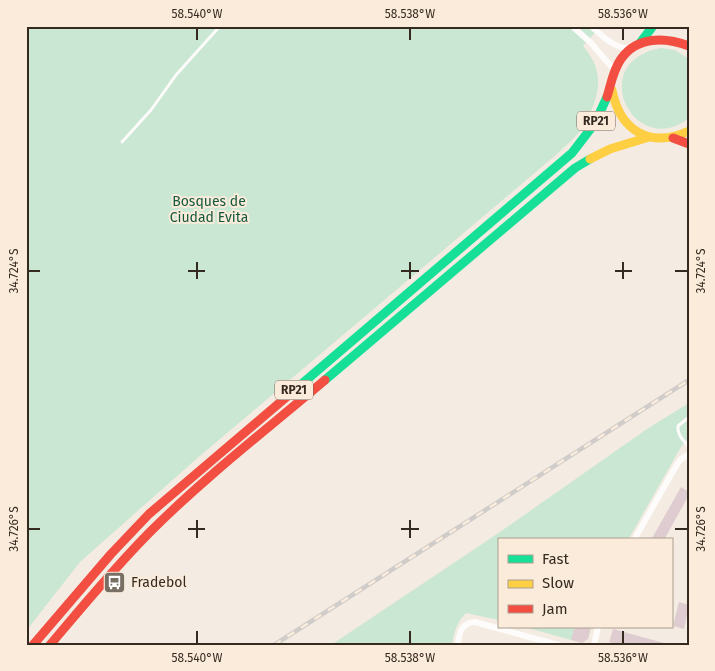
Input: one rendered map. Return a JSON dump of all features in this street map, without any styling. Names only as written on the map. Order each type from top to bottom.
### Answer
[{"type":"main road","name":"RP21","points":[[33,645],[111,554],[155,509],[572,153],[594,125],[606,100],[615,71],[621,59],[640,43],[653,26]]},
{"type":"main road","name":"RP21","points":[[640,43],[663,38],[689,46]]},
{"type":"main road","name":"RP21","points":[[612,84],[613,100],[618,113],[628,126],[637,133],[662,139],[673,138],[689,131]]},
{"type":"main road","name":"RP21","points":[[50,645],[124,559],[151,531],[194,492],[575,168],[600,152],[649,137]]},
{"type":"main road","points":[[673,138],[689,144]]},
{"type":"street","points":[[572,26],[615,71]]},
{"type":"street","points":[[591,26],[614,44],[631,49]]},
{"type":"street","points":[[635,538],[676,466],[681,459],[689,454]]},
{"type":"street","points":[[458,645],[461,628],[464,625],[475,622],[558,645]]},
{"type":"street","points":[[594,645],[598,628]]},
{"type":"lane","points":[[122,142],[151,110],[176,75],[220,26]]},
{"type":"lane","points":[[689,417],[678,426],[678,431],[689,447]]},
{"type":"green space","name":"Bosques de Ciudad Evita","points":[[26,26],[601,26],[583,46],[594,62],[597,71],[598,88],[586,122],[576,136],[194,461],[80,562],[26,631]]},
{"type":"green space","points":[[661,48],[675,50],[689,59],[689,118],[669,128],[651,127],[636,118],[626,104],[622,88],[625,71],[638,57]]},
{"type":"green space","points":[[689,403],[689,437],[681,447],[629,538],[498,538],[498,620],[466,613],[456,628],[452,645],[331,645],[500,532],[647,429]]},
{"type":"green space","points":[[529,628],[591,628],[588,639],[571,640]]},
{"type":"building","points":[[681,487],[689,492],[665,538],[652,538]]},
{"type":"building","points":[[679,602],[689,605],[684,629],[673,626]]},
{"type":"building","points":[[575,628],[591,628],[588,639],[582,643],[571,640]]},
{"type":"building","points":[[613,629],[664,643],[664,645],[620,645],[609,642]]},
{"type":"railway","points":[[274,645],[689,380]]},
{"type":"traffic: fast","points":[[640,43],[653,26]]},
{"type":"traffic: fast","points":[[297,388],[572,153],[595,123],[607,97]]},
{"type":"traffic: fast","points":[[325,380],[575,168],[590,159]]},
{"type":"traffic: slow","points":[[612,90],[622,116],[639,133],[650,137],[662,138],[689,131]]},
{"type":"traffic: slow","points":[[590,159],[610,149],[649,137]]},
{"type":"traffic: jam","points":[[607,97],[618,63],[635,46],[643,42],[661,40],[689,46]]},
{"type":"traffic: jam","points":[[673,138],[689,144]]},
{"type":"traffic: jam","points":[[50,645],[99,587],[150,532],[214,473],[325,380]]},
{"type":"traffic: jam","points":[[33,645],[111,554],[149,514],[297,388]]},
{"type":"place","name":"Fradebol","points":[[115,582]]}]
